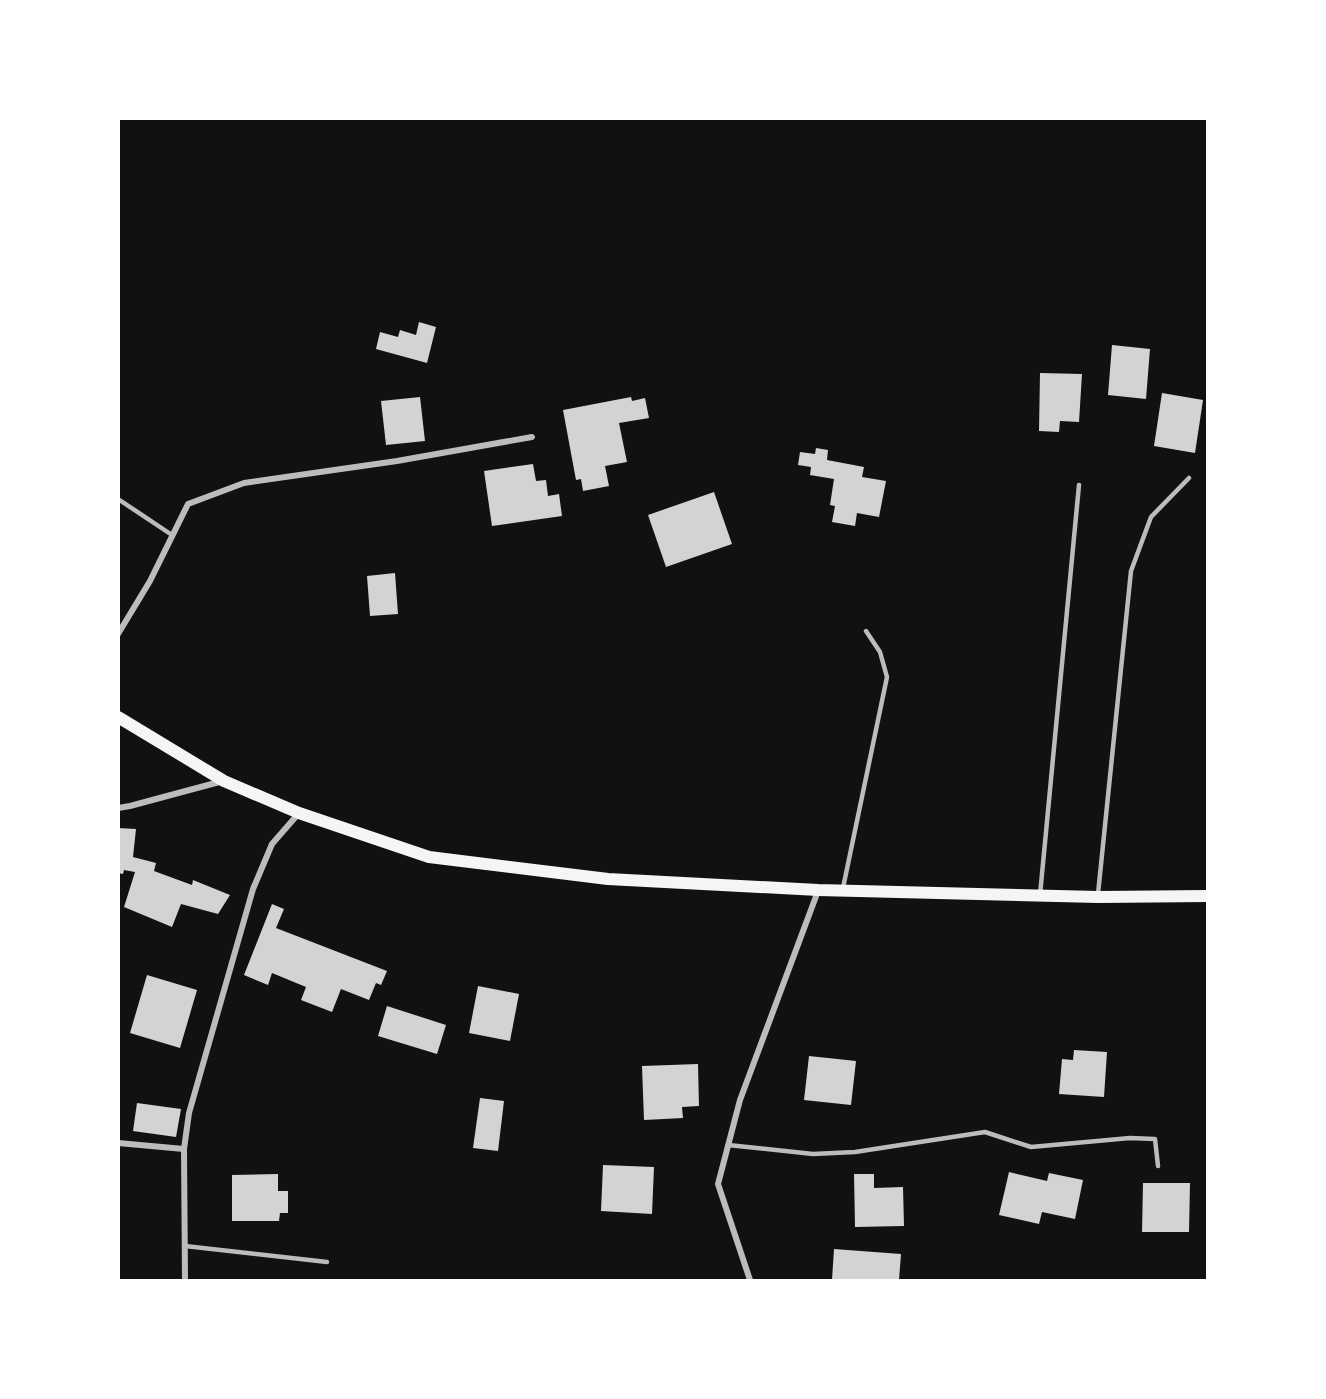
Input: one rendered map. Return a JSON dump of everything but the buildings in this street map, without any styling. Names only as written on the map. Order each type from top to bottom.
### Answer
[{"type":"main road","points":[[118,717],[224,781],[299,813],[429,857],[608,879],[818,890],[1098,897],[1208,896]]},
{"type":"street","points":[[118,634],[150,581],[188,504],[244,483],[397,461],[532,437]]},
{"type":"street","points":[[118,808],[224,781]]},
{"type":"street","points":[[185,1281],[184,1149],[189,1113],[253,889],[272,844],[299,813]]},
{"type":"street","points":[[750,1281],[718,1184],[740,1100],[818,890]]},
{"type":"street","points":[[118,1143],[184,1149]]},
{"type":"lane","points":[[1098,897],[1131,571],[1151,517],[1189,478]]},
{"type":"lane","points":[[1040,895],[1078,485]]},
{"type":"lane","points":[[118,499],[172,535]]},
{"type":"lane","points":[[843,891],[887,677],[880,651],[866,631]]},
{"type":"lane","points":[[728,1145],[813,1154],[855,1152],[985,1132],[1030,1147],[1130,1138],[1155,1139],[1158,1166]]},
{"type":"lane","points":[[185,1246],[327,1262]]}]
